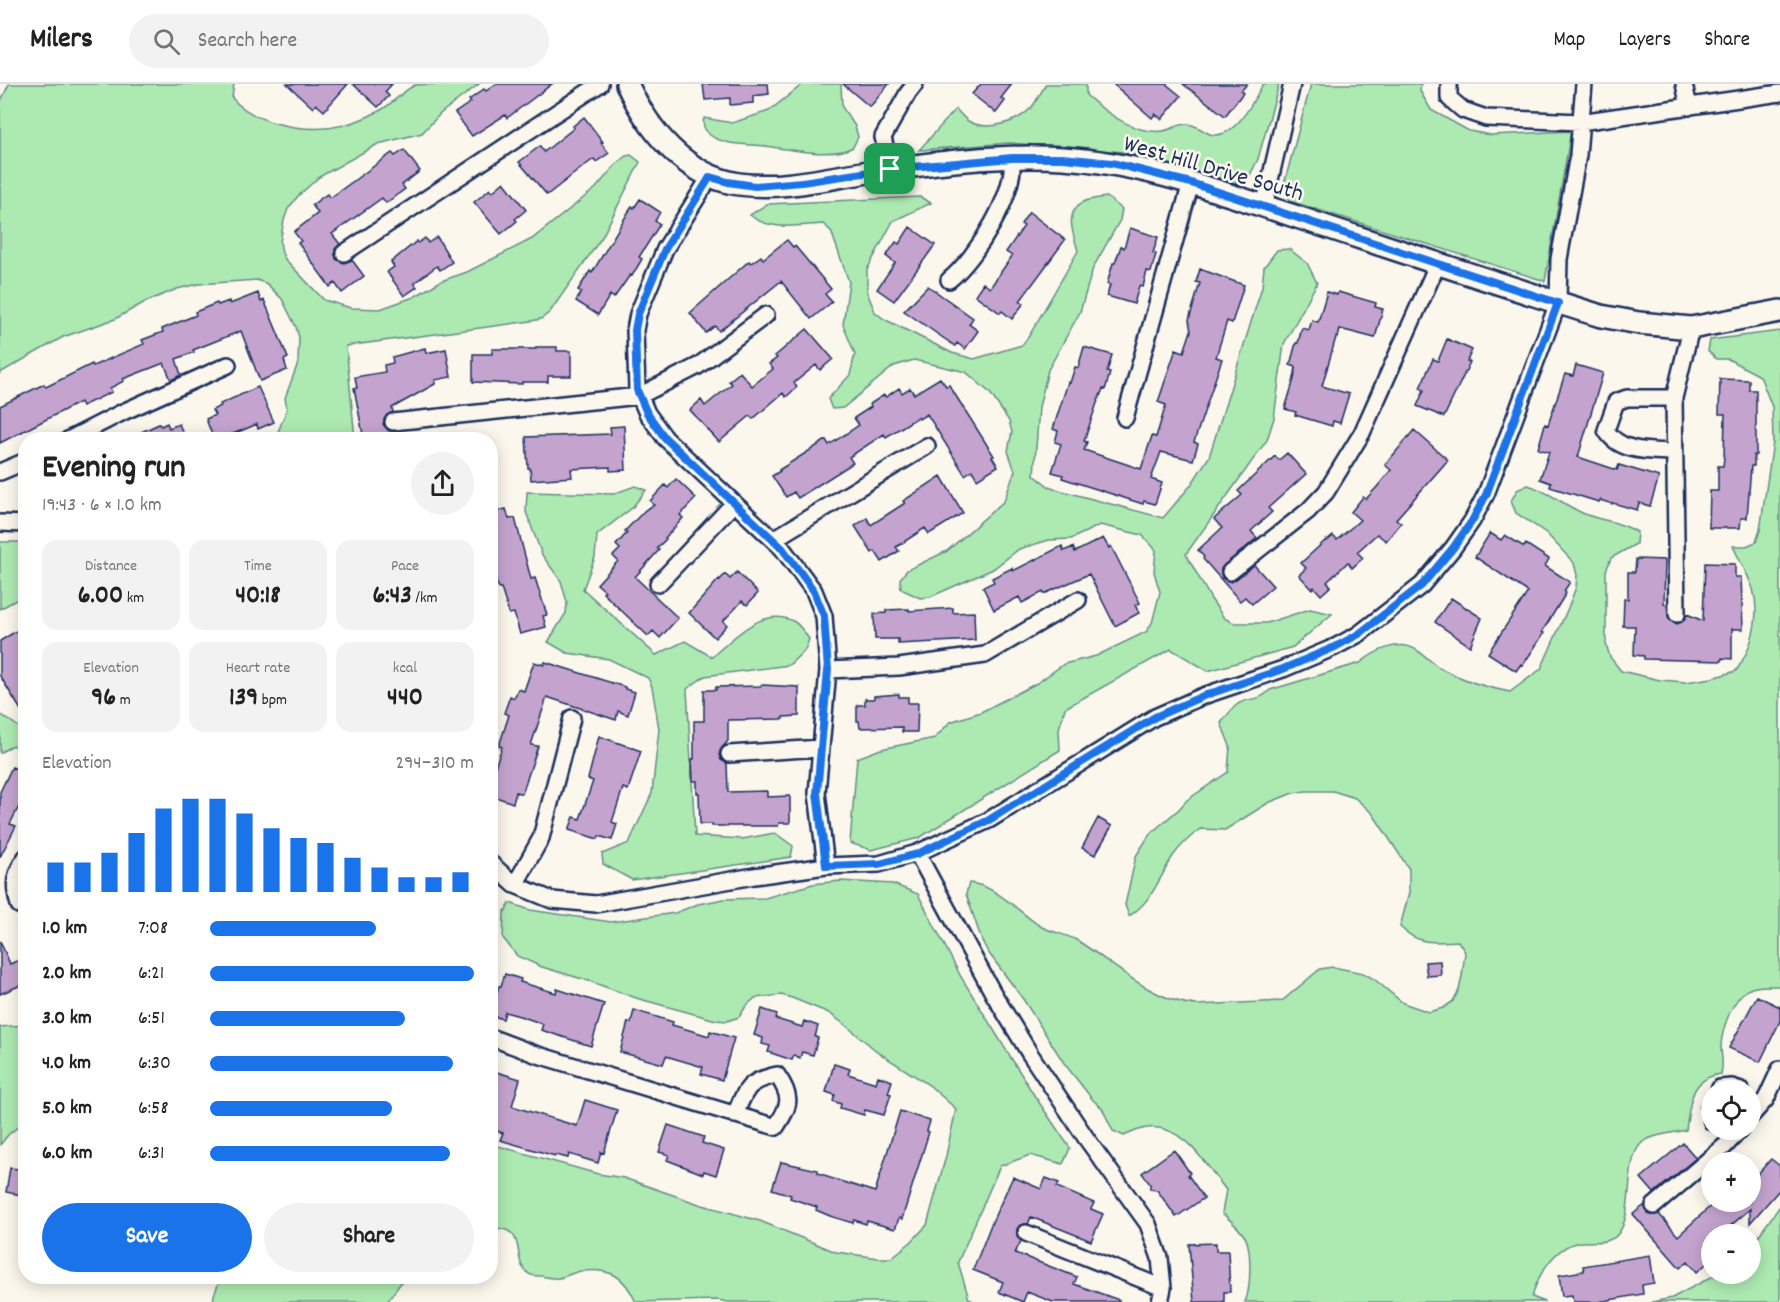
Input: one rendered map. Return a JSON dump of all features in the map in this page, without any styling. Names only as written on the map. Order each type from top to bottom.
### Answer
[{"type":"street","points":[[344,253],[600,84]]},
{"type":"street","name":"West Hill Drive South","points":[[627,84],[647,123],[669,149],[710,177],[728,182],[755,186],[802,182],[890,169],[1012,158],[1063,158],[1112,163],[1191,183],[1610,318],[1691,328],[1780,311]]},
{"type":"street","points":[[890,169],[883,137],[915,84]]},
{"type":"street","points":[[1264,206],[1292,84]]},
{"type":"street","points":[[1449,84],[1449,98],[1463,110],[1486,118],[1580,122],[1780,93]]},
{"type":"street","points":[[498,871],[515,885],[552,900],[596,904],[754,876],[826,866],[879,864],[917,854],[989,820],[1155,717],[1203,696],[1283,669],[1359,634],[1422,585],[1472,521],[1486,495],[1558,303],[1559,259],[1578,155],[1584,84]]},
{"type":"street","points":[[1684,84],[1689,107]]},
{"type":"street","points":[[949,280],[963,269],[977,250],[1001,206],[1013,167],[1012,158]]},
{"type":"street","points":[[710,177],[665,249],[638,314],[635,330],[637,390],[647,413],[665,438],[782,548],[814,591],[824,616],[828,670],[817,793],[826,866]]},
{"type":"street","points":[[1125,418],[1191,183]]},
{"type":"street","points":[[1230,572],[1308,511],[1326,492],[1362,433],[1438,263]]},
{"type":"street","points":[[393,422],[639,396],[698,366],[766,315]]},
{"type":"street","points":[[1677,614],[1674,398],[1691,328]]},
{"type":"street","points":[[84,432],[228,365]]},
{"type":"street","points":[[1674,398],[1627,398],[1616,402],[1606,430],[1611,438],[1634,450],[1674,452]]},
{"type":"street","points":[[774,539],[927,446]]},
{"type":"street","points":[[0,472],[18,464]]},
{"type":"street","points":[[658,584],[734,503]]},
{"type":"street","points":[[0,523],[18,524]]},
{"type":"street","points":[[828,670],[899,667],[985,655],[1078,600]]},
{"type":"street","points":[[515,885],[541,838],[572,718]]},
{"type":"street","points":[[729,754],[821,748]]},
{"type":"street","points":[[917,854],[971,955],[1030,1054],[1086,1138],[1148,1224],[1160,1258],[1162,1295],[1026,1233]]},
{"type":"street","points":[[18,873],[14,887],[18,901]]},
{"type":"street","points":[[498,1040],[535,1054],[735,1115]]},
{"type":"street","points":[[1761,1105],[1766,1100],[1780,1069]]},
{"type":"street","points":[[1761,1098],[1766,1100]]},
{"type":"street","points":[[1723,1140],[1726,1145]]},
{"type":"street","points":[[1654,1206],[1731,1140]]},
{"type":"green space","points":[[9,84],[234,84],[232,98],[251,114],[275,123],[316,129],[342,126],[368,117],[415,85],[479,84],[441,113],[422,133],[378,144],[319,177],[298,196],[288,209],[280,242],[285,259],[324,300],[351,308],[380,309],[414,297],[441,281],[467,272],[532,239],[596,188],[626,156],[631,155],[640,162],[602,237],[550,312],[541,319],[346,346],[354,432],[278,432],[287,409],[285,398],[298,363],[299,337],[282,299],[267,284],[257,280],[198,284],[177,289],[145,302],[115,319],[63,337],[0,373],[0,103]]},
{"type":"green space","points":[[803,84],[841,84],[842,107],[855,126],[858,137],[853,147],[844,151],[822,153],[736,144],[716,139],[704,127],[704,118],[732,123],[769,111]]},
{"type":"green space","points":[[1046,84],[1086,84],[1086,95],[1111,115],[1131,126],[1163,131],[1189,124],[1210,134],[1219,135],[1227,132],[1242,118],[1263,84],[1279,84],[1258,159],[1245,185],[1123,152],[1010,143],[919,150],[956,109],[964,118],[977,125],[1002,124],[1018,118],[1031,108]]},
{"type":"green space","points":[[1311,84],[1421,84],[1420,91],[1431,110],[1469,131],[1491,135],[1571,131],[1545,281],[1290,201],[1283,188]]},
{"type":"green space","points":[[920,197],[931,203],[893,221],[867,270],[867,292],[875,312],[884,319],[952,353],[974,359],[1022,345],[1029,336],[1078,251],[1072,225],[1073,212],[1077,207],[1085,201],[1107,197],[1122,209],[1120,220],[1093,268],[1080,312],[1048,370],[1039,407],[1034,475],[1051,488],[1163,518],[1191,485],[1209,457],[1262,287],[1264,267],[1277,250],[1289,249],[1307,263],[1317,283],[1284,344],[1274,418],[1267,440],[1186,554],[1224,618],[1234,623],[1267,623],[1310,609],[1332,614],[1293,647],[1208,671],[1171,649],[1065,708],[1059,729],[1060,750],[919,838],[871,850],[850,843],[857,758],[881,749],[935,738],[950,722],[981,712],[1037,683],[1064,664],[1096,656],[1146,632],[1152,623],[1160,592],[1154,572],[1156,550],[1142,535],[1100,525],[1071,539],[1049,540],[1019,549],[993,569],[930,597],[920,598],[901,589],[900,579],[907,570],[947,551],[1004,501],[1015,471],[1008,451],[1012,432],[1009,421],[990,393],[966,372],[914,360],[894,366],[843,408],[832,409],[828,399],[850,375],[855,354],[843,325],[849,282],[831,231],[823,224],[776,226],[766,224],[750,215],[767,204]]},
{"type":"green space","points":[[1780,331],[1780,986],[1751,988],[1737,1000],[1723,1031],[1721,1074],[1701,1080],[1697,1086],[1691,1101],[1686,1130],[1650,1138],[1638,1147],[1631,1170],[1626,1213],[1617,1235],[1601,1242],[1573,1244],[1556,1254],[1544,1270],[1532,1297],[1545,1302],[1245,1302],[1249,1279],[1249,1250],[1243,1233],[1222,1213],[1226,1190],[1193,1148],[1171,1132],[1160,1128],[1147,1128],[1124,1136],[1113,1131],[1102,1108],[1064,1063],[1023,999],[988,952],[966,894],[969,883],[998,894],[1040,926],[1074,939],[1134,980],[1178,1002],[1195,1005],[1282,1001],[1320,969],[1333,967],[1363,973],[1403,1003],[1429,1012],[1443,1008],[1453,1001],[1459,990],[1465,952],[1458,941],[1428,942],[1414,937],[1400,927],[1409,893],[1409,869],[1373,814],[1355,798],[1333,791],[1293,793],[1268,803],[1225,830],[1200,829],[1176,852],[1144,904],[1129,916],[1125,905],[1136,856],[1150,834],[1187,800],[1228,772],[1230,746],[1221,723],[1238,704],[1261,697],[1270,690],[1360,663],[1373,654],[1396,646],[1411,647],[1440,668],[1465,679],[1510,692],[1541,669],[1568,608],[1576,587],[1577,575],[1574,563],[1546,533],[1516,513],[1511,501],[1517,490],[1528,485],[1587,515],[1637,532],[1636,544],[1611,558],[1606,571],[1606,644],[1610,657],[1621,671],[1660,680],[1686,682],[1736,671],[1751,642],[1756,610],[1753,589],[1733,546],[1746,546],[1756,542],[1760,530],[1773,442],[1772,407],[1760,376],[1728,359],[1716,359],[1708,351],[1710,340]]},
{"type":"green space","points":[[635,486],[646,490],[632,508],[597,535],[595,557],[583,589],[656,655],[685,641],[712,657],[749,626],[771,618],[782,617],[793,621],[800,626],[809,639],[805,650],[789,665],[705,676],[687,689],[695,836],[742,839],[775,833],[793,846],[791,857],[632,880],[603,864],[602,854],[629,843],[652,793],[659,729],[652,687],[648,678],[609,659],[567,653],[548,642],[566,613],[567,602],[561,581],[542,555],[526,512],[527,492],[613,494]]},
{"type":"green space","points":[[0,542],[18,542],[18,599],[0,609]]},
{"type":"green space","points":[[0,714],[18,726],[18,745],[11,746],[0,753]]},
{"type":"green space","points":[[840,881],[893,884],[918,894],[961,977],[1034,1095],[1070,1148],[1063,1164],[1030,1155],[1000,1166],[958,1262],[969,1299],[975,1302],[728,1302],[718,1300],[636,1302],[626,1285],[608,1272],[581,1271],[554,1278],[532,1275],[524,1270],[516,1239],[511,1233],[498,1229],[498,1146],[598,1174],[624,1178],[699,1204],[760,1221],[836,1252],[891,1258],[927,1225],[956,1109],[929,1085],[879,1053],[829,1013],[781,995],[755,998],[739,1017],[727,1021],[716,1020],[636,998],[542,967],[517,956],[503,938],[504,913],[510,903],[530,910],[611,922],[675,913],[698,904],[724,899],[765,898],[813,884]]},
{"type":"green space","points":[[18,1026],[18,1127],[0,1145],[0,1027]]},
{"type":"green space","points":[[1780,1206],[1780,1302],[1652,1302],[1672,1298],[1701,1283],[1761,1284],[1761,1232]]},
{"type":"green space","points":[[218,1284],[400,1284],[387,1302],[213,1302]]},
{"type":"building","points":[[287,84],[348,84],[324,111],[316,104],[313,108]]},
{"type":"building","points":[[353,84],[392,84],[385,92],[389,96],[378,107]]},
{"type":"building","points":[[496,84],[552,84],[507,118],[505,115],[472,136],[455,113],[484,89],[486,91]]},
{"type":"building","points":[[703,84],[768,84],[769,94],[753,96],[753,103],[730,105],[730,98],[705,100]]},
{"type":"building","points":[[843,84],[889,84],[870,107]]},
{"type":"building","points":[[981,84],[1012,84],[1001,98],[1005,101],[996,113],[972,94]]},
{"type":"building","points":[[1113,84],[1166,84],[1181,96],[1162,119],[1155,114],[1152,118]]},
{"type":"building","points":[[1183,84],[1247,84],[1241,91],[1243,93],[1225,116]]},
{"type":"building","points":[[584,117],[609,153],[596,162],[594,159],[547,195],[519,162],[540,146],[544,152]]},
{"type":"building","points":[[404,150],[420,171],[402,185],[405,189],[386,203],[382,198],[332,234],[340,244],[335,249],[336,259],[344,263],[352,260],[364,276],[342,293],[335,283],[330,287],[298,243],[301,241],[294,232],[318,213],[312,205],[327,194],[330,198],[392,153],[395,156]]},
{"type":"building","points":[[504,182],[526,210],[501,234],[474,202],[490,189],[492,192]]},
{"type":"building","points":[[640,199],[660,212],[655,221],[660,224],[639,257],[642,259],[632,276],[630,275],[614,298],[610,295],[598,315],[576,301],[582,292],[578,290],[590,271],[592,273],[632,206],[634,208]]},
{"type":"building","points":[[1029,212],[1065,240],[1020,301],[1024,303],[1012,319],[975,295],[983,283],[990,288],[1012,256],[1006,252],[1024,226],[1021,224]]},
{"type":"building","points":[[910,227],[935,245],[894,301],[877,289],[895,263],[886,256],[896,242],[899,244]]},
{"type":"building","points":[[1130,228],[1158,237],[1151,272],[1147,271],[1143,287],[1139,286],[1134,304],[1107,296],[1110,285],[1107,284],[1113,263],[1115,263],[1121,246],[1124,248]]},
{"type":"building","points":[[437,237],[452,262],[440,270],[437,266],[414,283],[417,287],[404,296],[387,272],[394,267],[391,262],[417,241],[418,243],[425,238],[428,243]]},
{"type":"building","points":[[787,240],[793,247],[795,246],[831,289],[825,294],[832,302],[811,319],[781,281],[719,331],[715,326],[706,333],[690,313],[749,261],[751,263],[761,256],[763,259]]},
{"type":"building","points":[[1200,269],[1244,285],[1232,323],[1227,321],[1216,357],[1222,359],[1194,442],[1198,444],[1193,460],[1161,452],[1151,479],[1162,483],[1155,504],[1144,501],[1143,504],[1062,478],[1063,475],[1052,472],[1061,444],[1055,442],[1058,431],[1053,429],[1068,382],[1070,383],[1075,367],[1078,368],[1084,347],[1112,355],[1105,390],[1103,389],[1097,403],[1084,441],[1087,442],[1084,450],[1141,469],[1152,436],[1156,437],[1166,405],[1158,402],[1176,349],[1184,352],[1191,331],[1189,320],[1200,283],[1196,282]]},
{"type":"building","points":[[928,286],[973,318],[969,324],[978,331],[965,349],[957,343],[955,346],[904,311]]},
{"type":"building","points":[[1327,292],[1337,295],[1338,292],[1376,303],[1375,307],[1383,309],[1375,338],[1340,329],[1338,338],[1336,337],[1322,386],[1349,394],[1340,423],[1333,421],[1332,426],[1295,415],[1296,412],[1285,409],[1296,367],[1290,365],[1296,343],[1298,343],[1302,328],[1309,330],[1312,320],[1318,322]]},
{"type":"building","points":[[258,293],[261,302],[264,300],[288,358],[284,360],[287,370],[260,381],[241,331],[176,359],[181,375],[171,380],[164,363],[123,379],[124,381],[110,388],[112,392],[82,406],[80,402],[0,443],[0,406],[44,384],[46,387],[92,364],[93,366],[144,344],[142,340],[196,315],[195,312],[217,303],[218,305],[229,301],[230,304]]},
{"type":"building","points":[[807,329],[833,359],[820,370],[816,365],[794,383],[797,387],[786,397],[783,393],[753,419],[750,416],[719,442],[690,410],[701,400],[705,406],[732,384],[729,381],[740,372],[752,386],[773,369],[769,364],[777,358],[775,356]]},
{"type":"building","points":[[1447,339],[1472,350],[1467,361],[1470,362],[1444,417],[1417,406],[1424,390],[1420,388],[1433,359],[1438,361]]},
{"type":"building","points":[[536,347],[557,347],[557,351],[571,351],[571,376],[548,376],[548,382],[522,382],[522,384],[473,382],[473,354],[492,354],[492,349],[536,349]]},
{"type":"building","points":[[425,348],[426,353],[446,349],[451,377],[435,380],[435,384],[392,408],[393,412],[387,415],[383,424],[389,431],[396,432],[362,432],[354,388],[357,388],[355,377],[385,372],[384,365],[393,363],[392,357]]},
{"type":"building","points":[[1576,365],[1603,373],[1578,457],[1617,470],[1619,465],[1659,477],[1650,506],[1639,503],[1637,510],[1600,500],[1599,502],[1550,487],[1551,483],[1540,479],[1549,452],[1538,449],[1545,424],[1548,425],[1565,374],[1573,376]]},
{"type":"building","points":[[940,378],[946,386],[949,385],[998,466],[977,479],[972,470],[965,475],[927,414],[886,437],[884,434],[849,457],[853,463],[798,498],[794,492],[786,497],[772,476],[779,470],[826,440],[829,445],[859,425],[854,418],[884,395],[886,397],[899,388],[902,393],[910,388],[914,394]]},
{"type":"building","points":[[1720,379],[1749,380],[1749,390],[1756,390],[1756,455],[1754,455],[1754,466],[1751,466],[1747,518],[1741,518],[1740,528],[1709,528],[1710,491],[1718,491],[1718,466],[1723,466],[1724,458],[1725,414],[1719,414]]},
{"type":"building","points":[[258,387],[274,422],[258,429],[257,424],[237,432],[211,432],[206,419],[215,415],[212,410],[221,406],[220,404]]},
{"type":"building","points":[[167,423],[169,428],[179,424],[182,432],[142,432],[159,424],[161,426]]},
{"type":"building","points":[[624,426],[626,470],[610,471],[610,467],[571,469],[572,477],[531,480],[526,437],[611,434],[610,427]]},
{"type":"building","points":[[1414,430],[1448,460],[1396,519],[1401,523],[1386,541],[1377,534],[1357,552],[1363,558],[1352,568],[1348,562],[1327,582],[1331,586],[1321,595],[1299,575],[1306,568],[1301,563],[1326,540],[1333,536],[1337,540],[1360,520],[1351,512],[1363,497],[1366,499],[1391,470],[1385,465]]},
{"type":"building","points":[[1287,453],[1306,474],[1268,508],[1272,512],[1251,531],[1257,538],[1221,569],[1222,578],[1231,582],[1254,565],[1273,586],[1252,604],[1245,597],[1240,601],[1203,559],[1204,557],[1198,550],[1222,528],[1214,519],[1242,495],[1238,491],[1275,456],[1279,460]]},
{"type":"building","points":[[941,476],[963,513],[929,534],[925,528],[896,547],[899,551],[882,562],[875,551],[872,553],[855,526],[867,518],[871,525]]},
{"type":"building","points":[[676,479],[696,498],[680,515],[683,518],[657,548],[659,550],[635,577],[678,618],[660,638],[653,631],[648,636],[603,593],[605,591],[597,584],[618,561],[613,556],[620,549],[616,545],[627,533],[625,531],[645,510],[654,505],[650,501],[665,485],[668,488]]},
{"type":"building","points":[[506,509],[509,519],[515,518],[531,579],[535,578],[547,615],[543,616],[546,627],[520,634],[514,613],[509,614],[501,588],[498,586],[498,511]]},
{"type":"building","points":[[1490,533],[1501,540],[1505,535],[1524,547],[1526,544],[1549,559],[1545,566],[1570,582],[1564,591],[1566,593],[1542,632],[1544,633],[1523,665],[1521,664],[1516,671],[1488,653],[1528,592],[1475,557]]},
{"type":"building","points":[[1103,538],[1109,548],[1111,546],[1140,603],[1135,605],[1139,613],[1115,626],[1089,574],[1022,603],[1019,597],[994,610],[983,587],[994,582],[992,578],[1012,568],[1013,571],[1062,546],[1064,551],[1073,547],[1075,552]]},
{"type":"building","points":[[1636,559],[1665,560],[1664,603],[1667,605],[1669,619],[1677,624],[1682,622],[1687,614],[1703,621],[1705,563],[1735,564],[1735,577],[1741,577],[1743,629],[1732,629],[1732,659],[1722,658],[1722,661],[1644,659],[1644,656],[1634,655],[1635,626],[1623,626],[1624,599],[1628,599],[1628,572],[1635,572]]},
{"type":"building","points":[[737,572],[758,593],[747,605],[742,601],[723,621],[727,625],[715,638],[689,613],[719,579],[725,574],[730,579]]},
{"type":"building","points":[[1451,598],[1482,618],[1470,646],[1435,622]]},
{"type":"building","points":[[953,608],[953,613],[974,612],[975,640],[898,644],[898,639],[875,639],[874,614],[886,613],[886,610]]},
{"type":"building","points":[[18,630],[18,705],[0,676],[0,641]]},
{"type":"building","points":[[534,662],[544,665],[545,662],[635,692],[628,715],[618,711],[616,720],[547,697],[531,745],[538,746],[522,794],[516,792],[513,803],[498,798],[498,758],[502,747],[499,746],[509,715],[504,713],[510,696],[514,698],[518,689],[524,691]]},
{"type":"building","points":[[762,685],[799,687],[799,716],[783,717],[783,719],[728,720],[728,741],[719,755],[721,760],[727,763],[728,792],[767,791],[767,797],[790,796],[790,823],[779,823],[778,826],[700,824],[699,793],[697,793],[697,781],[693,781],[692,759],[694,759],[694,721],[704,721],[704,690],[716,690],[716,687]]},
{"type":"building","points":[[899,694],[899,697],[908,697],[908,703],[918,703],[917,732],[902,732],[902,727],[860,728],[859,721],[857,721],[857,705],[865,705],[865,699],[874,699],[874,696]]},
{"type":"building","points":[[599,736],[641,751],[628,790],[623,788],[612,822],[617,824],[612,840],[599,836],[598,839],[569,830],[574,817],[580,819],[593,781],[588,779]]},
{"type":"building","points":[[12,767],[18,770],[18,808],[10,824],[16,826],[0,857],[0,792]]},
{"type":"building","points":[[1098,818],[1112,826],[1095,855],[1082,848]]},
{"type":"building","points":[[0,941],[10,964],[18,960],[18,986],[0,994]]},
{"type":"building","points":[[1440,961],[1441,975],[1427,976],[1425,962]]},
{"type":"building","points":[[505,974],[521,979],[520,982],[556,993],[557,989],[604,1004],[591,1046],[541,1030],[543,1024],[523,1017],[505,1012],[503,1019],[498,1017],[498,989]]},
{"type":"building","points":[[1757,996],[1780,1007],[1780,1021],[1760,1062],[1729,1048]]},
{"type":"building","points":[[762,1009],[777,1014],[776,1019],[802,1027],[804,1021],[818,1026],[815,1037],[818,1038],[813,1055],[802,1052],[800,1058],[794,1055],[792,1060],[768,1052],[770,1046],[762,1044],[763,1038],[754,1035]]},
{"type":"building","points":[[634,1010],[709,1036],[710,1031],[734,1038],[722,1080],[701,1074],[703,1067],[666,1056],[663,1064],[620,1052],[628,1022],[631,1023]]},
{"type":"building","points":[[834,1064],[850,1069],[848,1074],[876,1083],[878,1076],[892,1081],[888,1093],[891,1094],[884,1115],[865,1110],[864,1115],[840,1108],[841,1104],[833,1101],[835,1095],[826,1092]]},
{"type":"building","points":[[498,1072],[520,1079],[512,1106],[577,1126],[585,1100],[617,1110],[604,1153],[601,1152],[598,1163],[569,1154],[568,1158],[555,1156],[500,1140],[503,1133],[498,1131]]},
{"type":"building","points":[[900,1111],[930,1121],[927,1131],[929,1132],[902,1219],[899,1218],[895,1229],[867,1221],[866,1224],[854,1220],[853,1223],[830,1216],[816,1210],[817,1207],[772,1189],[781,1162],[818,1170],[818,1173],[827,1177],[875,1192]]},
{"type":"building","points":[[668,1125],[704,1137],[702,1143],[724,1150],[716,1175],[704,1171],[703,1174],[667,1160],[669,1155],[659,1152]]},
{"type":"building","points":[[1683,1143],[1696,1158],[1654,1193],[1641,1178]]},
{"type":"building","points":[[1174,1150],[1204,1198],[1176,1217],[1157,1190],[1150,1189],[1150,1184],[1142,1173]]},
{"type":"building","points":[[1771,1159],[1780,1166],[1780,1189],[1761,1211],[1761,1170]]},
{"type":"building","points":[[10,1168],[18,1169],[18,1194],[6,1192]]},
{"type":"building","points":[[1013,1177],[1041,1189],[1046,1178],[1059,1183],[1057,1187],[1094,1203],[1091,1209],[1103,1214],[1091,1241],[1031,1217],[1028,1224],[1020,1225],[1017,1229],[1017,1235],[1021,1241],[1015,1253],[1077,1277],[1074,1284],[1119,1300],[1119,1302],[1053,1302],[1027,1292],[1023,1302],[999,1292],[1003,1282],[973,1270]]},
{"type":"building","points":[[1645,1205],[1647,1213],[1659,1214],[1678,1236],[1704,1212],[1747,1212],[1733,1224],[1701,1224],[1701,1269],[1697,1272],[1688,1261],[1680,1268],[1633,1214]]},
{"type":"building","points":[[1750,1212],[1760,1212],[1750,1223]]},
{"type":"building","points":[[1216,1243],[1216,1251],[1228,1251],[1230,1292],[1224,1292],[1224,1302],[1194,1302],[1189,1244]]},
{"type":"building","points":[[1650,1255],[1654,1283],[1642,1285],[1643,1294],[1598,1302],[1573,1302],[1572,1295],[1562,1296],[1559,1275],[1584,1271],[1583,1266]]},
{"type":"route","points":[[1012,158],[1063,158],[1112,163],[1191,183],[1558,303],[1486,495],[1472,521],[1422,585],[1359,634],[1283,669],[1203,696],[1155,717],[989,820],[917,854],[879,864],[826,866],[817,793],[828,670],[824,616],[814,591],[782,548],[665,438],[647,413],[637,390],[635,330],[638,314],[665,249],[710,177],[755,186],[802,182],[890,169],[1012,158]]}]
